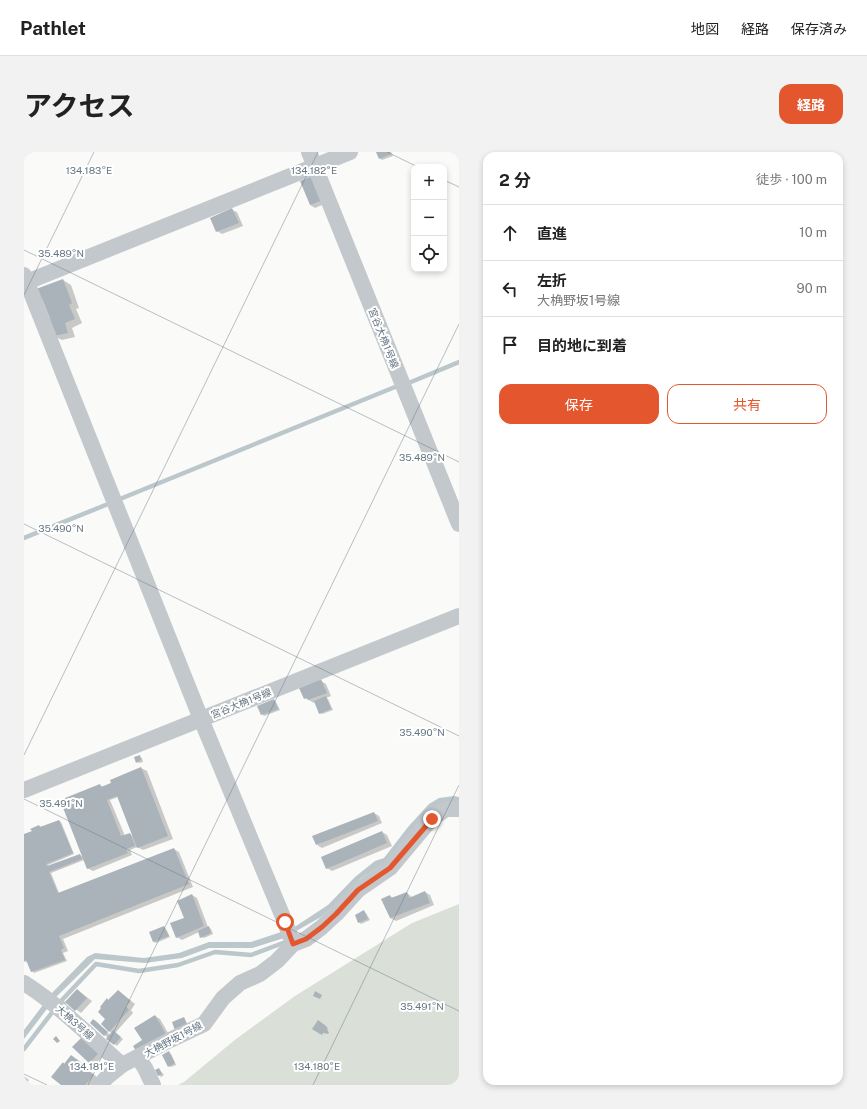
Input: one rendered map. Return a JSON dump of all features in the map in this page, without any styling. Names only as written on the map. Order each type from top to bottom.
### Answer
[{"type":"street","points":[[293,944],[25,280],[311,159],[350,152]]},
{"type":"street","name":"宮谷大桷1号線","points":[[311,159],[459,524]]},
{"type":"street","name":"宮谷大桷1号線","points":[[24,790],[459,616]]},
{"type":"street","name":"大桷野坂1号線","points":[[100,1085],[107,1077],[122,1065],[204,1024],[224,998],[240,983],[260,974],[277,961],[293,944],[306,939],[322,927],[358,890],[390,868],[432,819],[446,809],[459,809]]},
{"type":"street","name":"大桷3号線","points":[[24,983],[65,1013],[122,1065]]},
{"type":"street","points":[[138,1058],[145,1068],[152,1085]]},
{"type":"shaded area","points":[[454,796],[459,797],[459,803],[387,862],[361,878],[321,917],[284,938],[252,948],[209,948],[182,958],[145,963],[95,959],[56,997],[24,1039],[24,1030],[52,993],[87,957],[95,953],[144,958],[179,953],[209,942],[251,942],[293,928],[328,905],[355,877],[375,861],[384,858],[408,827],[429,804],[439,798]]},
{"type":"shaded area","points":[[459,904],[459,1085],[178,1085],[184,1082],[236,1039],[295,996],[412,923]]},
{"type":"building","points":[[376,152],[390,152],[391,154],[379,159]]},
{"type":"building","points":[[312,176],[323,200],[310,205],[300,181]]},
{"type":"building","points":[[232,208],[239,223],[216,232],[210,218]]},
{"type":"building","points":[[63,279],[72,303],[69,305],[75,319],[65,323],[68,333],[54,336],[49,316],[36,289]]},
{"type":"building","points":[[321,679],[327,693],[308,700],[307,698],[304,699],[299,688]]},
{"type":"building","points":[[326,696],[331,709],[319,714],[314,701]]},
{"type":"building","points":[[274,699],[278,709],[261,715],[257,706]]},
{"type":"building","points":[[140,755],[141,760],[136,763],[134,757]]},
{"type":"building","points":[[141,767],[168,836],[137,848],[117,796],[107,800],[121,836],[130,833],[135,846],[126,849],[128,853],[87,869],[60,800],[100,784],[101,787],[111,783],[110,780]]},
{"type":"building","points":[[374,812],[378,821],[316,845],[312,836]]},
{"type":"building","points":[[59,820],[73,853],[46,864],[47,866],[80,854],[82,859],[49,872],[58,893],[174,848],[189,884],[59,936],[64,948],[61,950],[65,960],[31,972],[26,960],[24,961],[24,834],[32,831],[30,829],[39,825],[40,827]]},
{"type":"building","points":[[382,831],[387,843],[326,869],[321,857]]},
{"type":"building","points":[[425,891],[430,903],[390,918],[381,899],[390,895],[391,898],[407,892],[409,898]]},
{"type":"building","points":[[192,894],[204,926],[176,938],[170,923],[184,918],[177,901]]},
{"type":"building","points":[[364,910],[368,919],[358,923],[355,915]]},
{"type":"building","points":[[164,926],[169,936],[153,942],[149,932]]},
{"type":"building","points":[[209,926],[211,933],[200,938],[198,931]]},
{"type":"building","points":[[77,989],[87,998],[75,1011],[65,1002]]},
{"type":"building","points":[[118,990],[131,1001],[126,1006],[129,1010],[109,1032],[101,1024],[105,1019],[98,1012],[107,998],[108,1000]]},
{"type":"building","points":[[315,991],[322,995],[320,999],[313,996]]},
{"type":"building","points":[[155,1015],[167,1036],[138,1054],[133,1046],[142,1040],[134,1028]]},
{"type":"building","points":[[184,1017],[189,1028],[176,1033],[172,1022]]},
{"type":"building","points":[[93,1019],[108,1032],[104,1036],[90,1023]]},
{"type":"building","points":[[318,1020],[326,1026],[325,1028],[328,1030],[326,1034],[321,1031],[320,1034],[312,1029]]},
{"type":"building","points":[[113,1030],[121,1037],[114,1045],[106,1039]]},
{"type":"building","points":[[56,1036],[60,1041],[57,1043],[53,1039]]},
{"type":"building","points":[[82,1037],[99,1053],[89,1063],[72,1047]]},
{"type":"building","points":[[169,1051],[175,1063],[168,1067],[162,1055]]},
{"type":"building","points":[[71,1055],[87,1067],[86,1069],[94,1075],[85,1085],[61,1085],[51,1077],[63,1062],[64,1064]]},
{"type":"building","points":[[159,1068],[162,1074],[158,1076],[155,1070]]},
{"type":"waterway","points":[[411,382],[459,362]]},
{"type":"waterway","points":[[120,499],[395,387]]},
{"type":"waterway","points":[[24,538],[108,504]]},
{"type":"waterway","points":[[64,1004],[61,1001],[96,964],[139,971],[178,965],[215,952],[251,955],[283,943]]},
{"type":"waterway","points":[[24,1049],[54,1010]]},
{"type":"route","points":[[285,922],[293,944],[306,939],[336,914],[358,890],[390,868],[432,819]]}]
